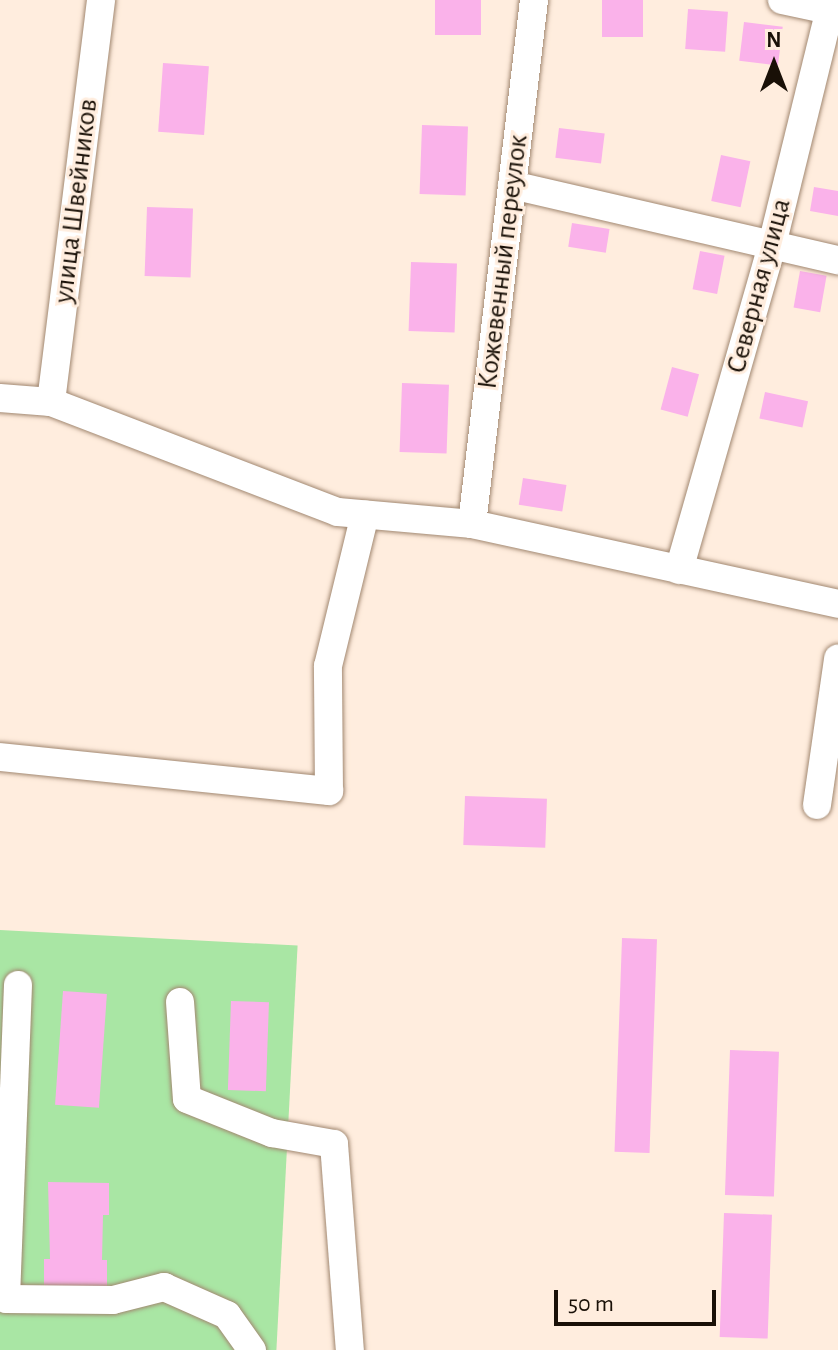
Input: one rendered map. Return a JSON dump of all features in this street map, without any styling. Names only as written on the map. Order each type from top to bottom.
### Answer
[{"type":"street","name":"улица Швейников","points":[[51,402],[101,0]]},
{"type":"street","name":"Кожевенный переулок","points":[[472,524],[534,0]]},
{"type":"street","points":[[782,0],[834,7]]},
{"type":"street","name":"Северная улица","points":[[679,570],[772,245],[834,7]]},
{"type":"street","points":[[512,185],[838,260]]},
{"type":"street","points":[[0,398],[51,402],[338,512],[472,524],[838,604]]},
{"type":"street","points":[[0,757],[329,791],[328,666],[365,514]]},
{"type":"street","points":[[817,805],[838,659]]},
{"type":"street","points":[[18,985],[3,1301],[113,1300],[164,1287],[227,1315],[252,1350]]},
{"type":"street","points":[[180,1002],[187,1099],[272,1133],[334,1144],[350,1350]]},
{"type":"green space","points":[[0,930],[298,946],[276,1350],[0,1350]]},
{"type":"building","points":[[435,0],[481,0],[481,35],[435,35]]},
{"type":"building","points":[[602,0],[643,0],[643,37],[602,37]]},
{"type":"building","points":[[688,9],[728,12],[725,52],[685,49]]},
{"type":"building","points":[[744,22],[783,27],[778,65],[739,61]]},
{"type":"building","points":[[163,63],[209,66],[204,135],[158,132]]},
{"type":"building","points":[[422,125],[468,127],[466,196],[420,194]]},
{"type":"building","points":[[559,128],[605,134],[601,163],[555,158]]},
{"type":"building","points":[[721,155],[750,161],[741,207],[711,201]]},
{"type":"building","points":[[814,187],[838,191],[838,216],[810,211]]},
{"type":"building","points":[[147,207],[193,209],[191,278],[145,276]]},
{"type":"building","points":[[572,223],[610,229],[606,253],[568,247]]},
{"type":"building","points":[[700,251],[725,256],[717,294],[693,289]]},
{"type":"building","points":[[411,262],[457,264],[455,333],[409,331]]},
{"type":"building","points":[[800,271],[827,276],[820,312],[794,307]]},
{"type":"building","points":[[672,367],[699,374],[688,417],[661,410]]},
{"type":"building","points":[[402,383],[449,385],[447,454],[400,452]]},
{"type":"building","points":[[765,392],[808,401],[802,428],[759,418]]},
{"type":"building","points":[[523,478],[566,485],[562,512],[519,505]]},
{"type":"building","points":[[465,796],[547,799],[545,848],[463,845]]},
{"type":"building","points":[[622,938],[657,939],[650,1153],[615,1152]]},
{"type":"building","points":[[63,991],[107,994],[99,1108],[55,1105]]},
{"type":"building","points":[[231,1001],[269,1002],[266,1091],[228,1090]]},
{"type":"building","points":[[730,1050],[779,1052],[774,1197],[725,1195]]},
{"type":"building","points":[[48,1182],[109,1183],[109,1215],[103,1215],[102,1260],[107,1260],[107,1287],[44,1286],[44,1259],[50,1259]]},
{"type":"building","points":[[724,1213],[772,1215],[768,1339],[720,1337]]}]
